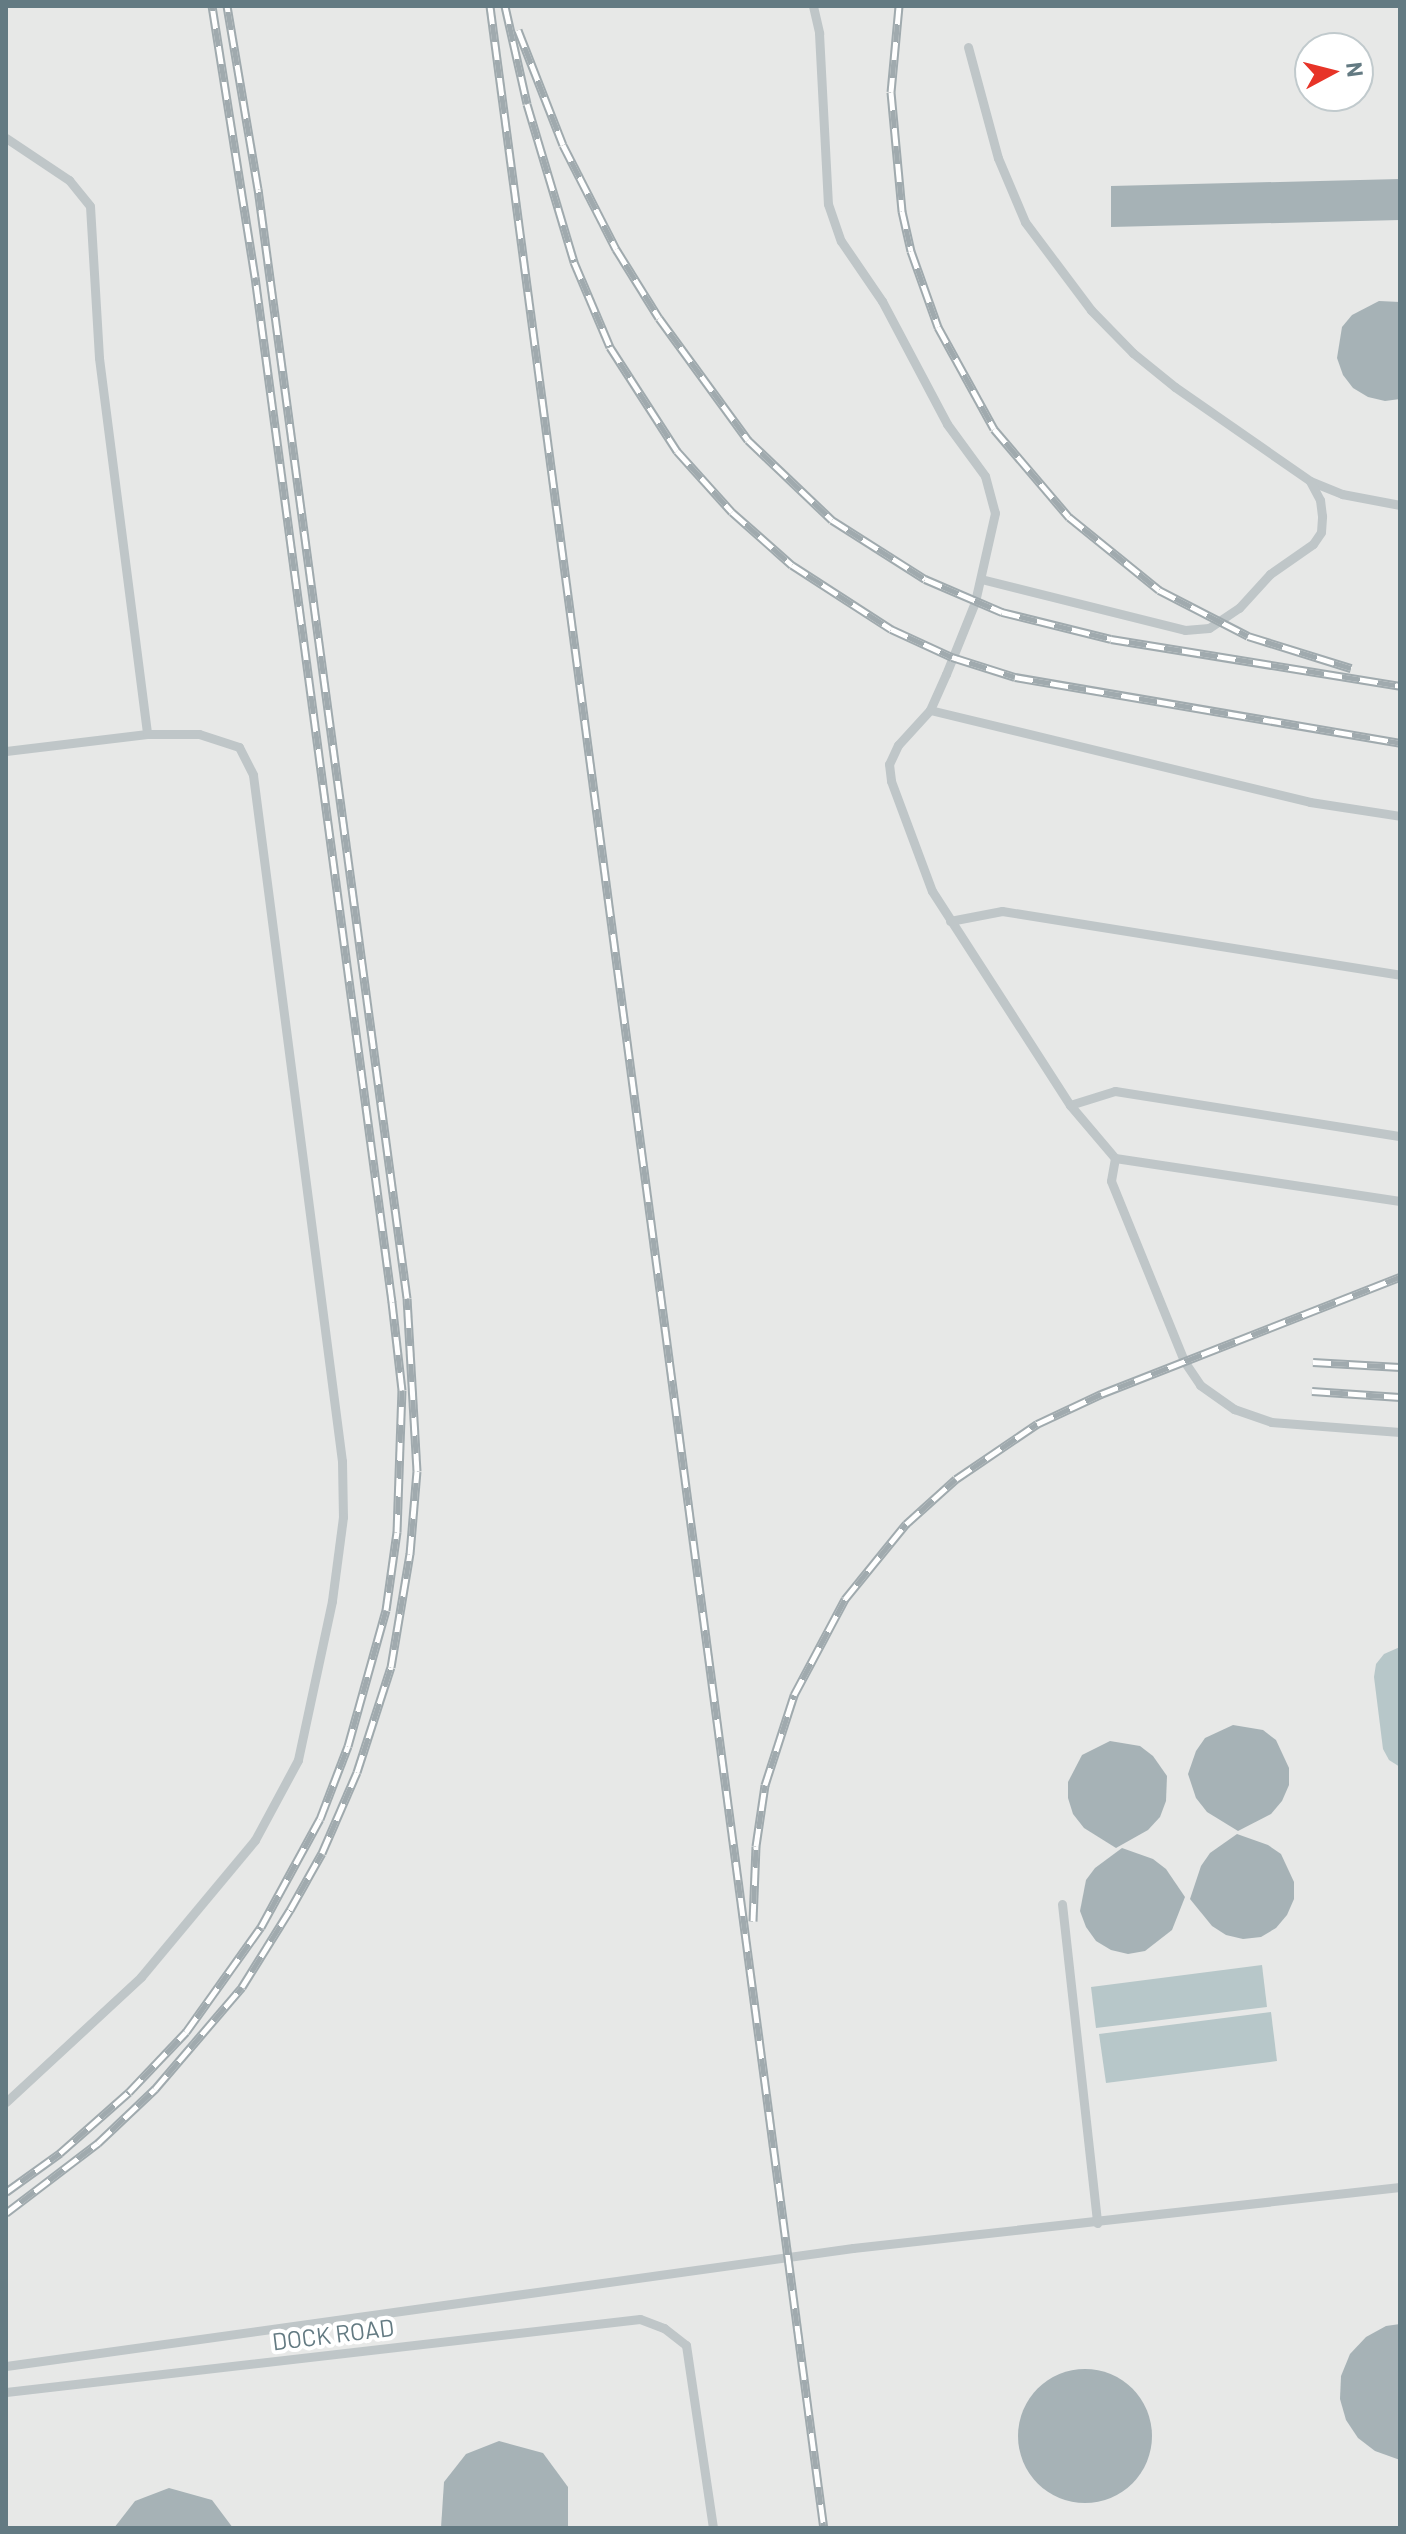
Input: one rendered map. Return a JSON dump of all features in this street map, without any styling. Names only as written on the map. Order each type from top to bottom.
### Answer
[{"type":"lane","points":[[813,6],[819,33],[828,204],[841,241],[882,301],[947,424],[985,476],[995,513],[981,579],[930,710],[898,745],[889,764],[891,781],[932,891],[1070,1105],[1115,1158],[1400,1201]]},
{"type":"lane","points":[[968,47],[998,158],[1025,222],[1052,262],[1091,310],[1133,353],[1310,481],[1342,494],[1400,505]]},
{"type":"lane","points":[[6,138],[69,180],[90,206],[99,358],[147,734]]},
{"type":"lane","points":[[981,579],[1185,630],[1209,628],[1239,608],[1270,574],[1313,544],[1321,532],[1322,516],[1320,500],[1310,481]]},
{"type":"lane","points":[[930,710],[1310,802],[1400,816]]},
{"type":"lane","points":[[6,751],[147,734],[199,734],[239,747],[253,775],[342,1461],[343,1517],[332,1601],[298,1760],[255,1840],[141,1977],[6,2102]]},
{"type":"lane","points":[[950,921],[1002,911],[1400,975]]},
{"type":"lane","points":[[1070,1105],[1115,1091],[1400,1136]]},
{"type":"lane","points":[[1115,1158],[1111,1181],[1184,1361],[1200,1385],[1234,1409],[1271,1422],[1400,1432]]},
{"type":"lane","points":[[1062,1904],[1097,2223]]},
{"type":"lane","points":[[6,2366],[853,2248],[1400,2187]]},
{"type":"lane","name":"DOCK ROAD","points":[[6,2392],[640,2319],[664,2328],[686,2345],[713,2528]]},
{"type":"shaded area","points":[[6,6],[1400,6],[1400,2528],[6,2528]]},
{"type":"shaded area","points":[[1400,1647],[1400,1767],[1389,1760],[1383,1749],[1374,1677],[1376,1664],[1384,1654]]},
{"type":"shaded area","points":[[1262,1965],[1267,2007],[1096,2028],[1091,1987]]},
{"type":"shaded area","points":[[1271,2012],[1277,2061],[1106,2083],[1099,2034]]},
{"type":"building","points":[[1400,179],[1400,220],[1111,227],[1111,186]]},
{"type":"building","points":[[1379,301],[1400,302],[1400,399],[1385,401],[1368,397],[1353,388],[1343,375],[1337,358],[1342,327],[1352,315]]},
{"type":"building","points":[[1233,1725],[1263,1730],[1276,1740],[1289,1768],[1289,1785],[1282,1801],[1271,1814],[1238,1831],[1207,1812],[1196,1798],[1188,1774],[1196,1751],[1205,1738]]},
{"type":"building","points":[[1110,1741],[1140,1746],[1153,1756],[1167,1776],[1166,1801],[1160,1817],[1148,1830],[1116,1848],[1084,1828],[1073,1814],[1068,1798],[1068,1782],[1082,1755]]},
{"type":"building","points":[[1237,1834],[1268,1845],[1281,1854],[1294,1882],[1294,1899],[1287,1915],[1276,1928],[1261,1937],[1243,1939],[1226,1935],[1212,1926],[1190,1899],[1201,1866],[1210,1853]]},
{"type":"building","points":[[1122,1848],[1153,1859],[1166,1869],[1185,1897],[1172,1930],[1145,1951],[1128,1954],[1111,1950],[1096,1941],[1080,1911],[1086,1880],[1095,1868]]},
{"type":"building","points":[[1400,2324],[1400,2460],[1375,2451],[1358,2438],[1346,2420],[1340,2399],[1341,2376],[1350,2354],[1366,2337],[1386,2326]]},
{"type":"building","points":[[1085,2369],[1111,2374],[1133,2388],[1147,2410],[1152,2436],[1147,2462],[1133,2484],[1111,2498],[1085,2503],[1059,2498],[1037,2484],[1023,2462],[1018,2436],[1023,2410],[1037,2388],[1059,2374]]},
{"type":"building","points":[[499,2441],[543,2453],[568,2487],[568,2528],[441,2528],[444,2482],[466,2454]]},
{"type":"building","points":[[169,2488],[212,2500],[233,2528],[114,2528],[135,2501]]},
{"type":"railway","points":[[6,2192],[60,2153],[129,2092],[186,2032],[261,1927],[320,1819],[348,1746],[386,1610],[397,1532],[402,1390],[392,1302],[255,277],[212,6]]},
{"type":"railway","points":[[6,2213],[98,2143],[155,2089],[242,1987],[290,1910],[322,1853],[357,1772],[391,1667],[410,1554],[417,1471],[407,1298],[258,189],[227,6]]},
{"type":"railway","points":[[490,6],[824,2528]]},
{"type":"railway","points":[[505,6],[527,104],[574,262],[610,347],[677,451],[732,512],[792,565],[891,629],[952,657],[1015,677],[1400,743]]},
{"type":"railway","points":[[899,6],[891,92],[902,211],[911,251],[938,327],[994,429],[1069,517],[1159,590],[1248,636],[1351,668]]},
{"type":"railway","points":[[518,30],[563,145],[616,249],[659,318],[748,440],[832,520],[925,579],[1002,612],[1111,639],[1400,686]]},
{"type":"railway","points":[[753,1921],[756,1846],[765,1785],[794,1695],[845,1599],[906,1524],[956,1479],[1037,1424],[1101,1394],[1400,1277]]},
{"type":"railway","points":[[1313,1362],[1400,1367]]},
{"type":"railway","points":[[1312,1391],[1400,1397]]}]
